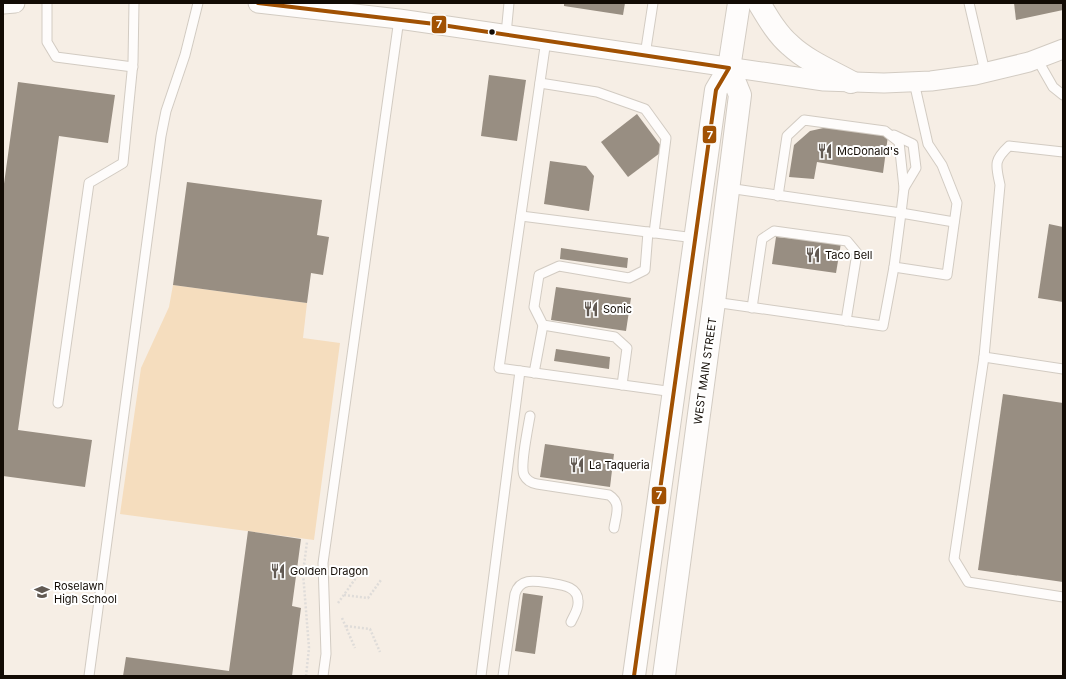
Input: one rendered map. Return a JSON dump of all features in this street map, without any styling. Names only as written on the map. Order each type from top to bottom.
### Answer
[{"type":"main road","points":[[634,676],[716,90],[729,68],[739,3]]},
{"type":"main road","points":[[759,3],[780,34],[790,45],[803,55],[851,82]]},
{"type":"main road","name":"WEST MAIN STREET","points":[[664,676],[740,94],[729,68]]},
{"type":"street","points":[[3,4],[15,3]]},
{"type":"street","points":[[258,3],[335,7],[399,19],[824,81],[884,83],[931,81],[985,72],[1037,59],[1063,49]]},
{"type":"lane","points":[[47,3],[46,42],[56,57],[133,67]]},
{"type":"lane","points":[[58,403],[89,183],[123,162],[133,67],[134,3]]},
{"type":"lane","points":[[89,676],[160,136],[166,111],[185,55],[198,3]]},
{"type":"lane","points":[[506,34],[509,3]]},
{"type":"lane","points":[[645,55],[652,3]]},
{"type":"lane","points":[[969,3],[985,72]]},
{"type":"lane","points":[[322,676],[326,654],[323,563],[399,19]]},
{"type":"lane","points":[[546,40],[499,368],[674,392]]},
{"type":"lane","points":[[1037,59],[1053,87],[1063,95]]},
{"type":"lane","points":[[894,267],[947,275],[957,203],[942,165],[928,144],[914,82]]},
{"type":"lane","points":[[534,372],[543,325],[534,307],[539,275],[559,266],[629,278],[645,270],[666,138],[644,110],[597,92],[540,83]]},
{"type":"lane","points":[[778,196],[787,136],[804,120],[885,131],[913,144],[916,168],[904,188]]},
{"type":"lane","points":[[714,302],[883,326],[894,267],[904,188],[899,142],[885,131]]},
{"type":"lane","points":[[1063,152],[1009,146],[999,155],[996,165],[1000,185],[984,357],[954,559],[968,582],[1063,597]]},
{"type":"lane","points":[[728,188],[954,222]]},
{"type":"lane","points":[[521,216],[695,238]]},
{"type":"lane","points":[[752,308],[762,239],[774,231],[847,241],[857,253],[846,321]]},
{"type":"lane","points":[[543,325],[615,337],[627,348],[622,385]]},
{"type":"lane","points":[[984,357],[1063,369]]},
{"type":"lane","points":[[481,676],[520,371]]},
{"type":"lane","points":[[530,416],[523,466],[526,478],[533,483],[609,494],[615,499],[617,504],[614,528]]},
{"type":"lane","points":[[503,676],[515,594],[516,590],[521,585],[534,581],[565,586],[572,589],[577,595],[578,608],[571,622]]},
{"type":"path","points":[[306,676],[309,648],[303,573],[307,542]]},
{"type":"path","points":[[336,605],[358,575]]},
{"type":"path","points":[[344,595],[368,598],[381,580]]},
{"type":"path","points":[[306,610],[310,609]]},
{"type":"path","points":[[342,618],[356,648]]},
{"type":"path","points":[[346,626],[370,630],[380,652]]},
{"type":"shaded area","points":[[173,285],[307,303],[303,338],[340,343],[314,540],[120,514],[141,368],[169,307]]},
{"type":"building","points":[[564,3],[625,3],[623,15],[564,6]]},
{"type":"building","points":[[1014,3],[1063,3],[1063,10],[1016,20]]},
{"type":"building","points":[[489,75],[526,80],[517,141],[481,136]]},
{"type":"building","points":[[18,82],[115,95],[108,143],[59,136],[18,430],[92,440],[85,487],[3,476],[3,191]]},
{"type":"building","points":[[637,114],[664,150],[628,177],[601,142]]},
{"type":"building","points":[[828,127],[888,136],[883,173],[817,162],[814,179],[789,177],[794,145],[810,131]]},
{"type":"building","points":[[550,161],[586,166],[594,176],[589,211],[544,204]]},
{"type":"building","points":[[187,182],[322,200],[317,235],[329,237],[323,275],[311,273],[307,303],[173,285]]},
{"type":"building","points":[[1049,224],[1063,227],[1063,302],[1038,298]]},
{"type":"building","points":[[776,237],[841,243],[836,273],[772,264]]},
{"type":"building","points":[[561,248],[628,258],[627,268],[560,259]]},
{"type":"building","name":"Sonic","points":[[556,287],[631,298],[626,331],[551,320]]},
{"type":"building","points":[[556,349],[610,357],[609,369],[554,361]]},
{"type":"building","points":[[1003,394],[1063,403],[1063,582],[978,570]]},
{"type":"building","name":"La Taqueria","points":[[545,444],[614,454],[610,487],[540,477]]},
{"type":"building","points":[[248,531],[301,539],[292,606],[301,608],[292,676],[123,676],[126,657],[229,671]]},
{"type":"building","points":[[523,593],[543,596],[535,654],[515,651]]},
{"type":"transit line","name":"7","points":[[258,3],[435,24],[729,68],[716,90],[634,676]]},
{"type":"place","name":"McDonald's","points":[[825,151]]},
{"type":"place","name":"Taco Bell","points":[[813,255]]},
{"type":"place","name":"Sonic","points":[[591,309]]},
{"type":"place","name":"La Taqueria","points":[[577,465]]},
{"type":"place","name":"Golden Dragon","points":[[278,571]]},
{"type":"place","name":"Roselawn High School","points":[[42,592]]}]
